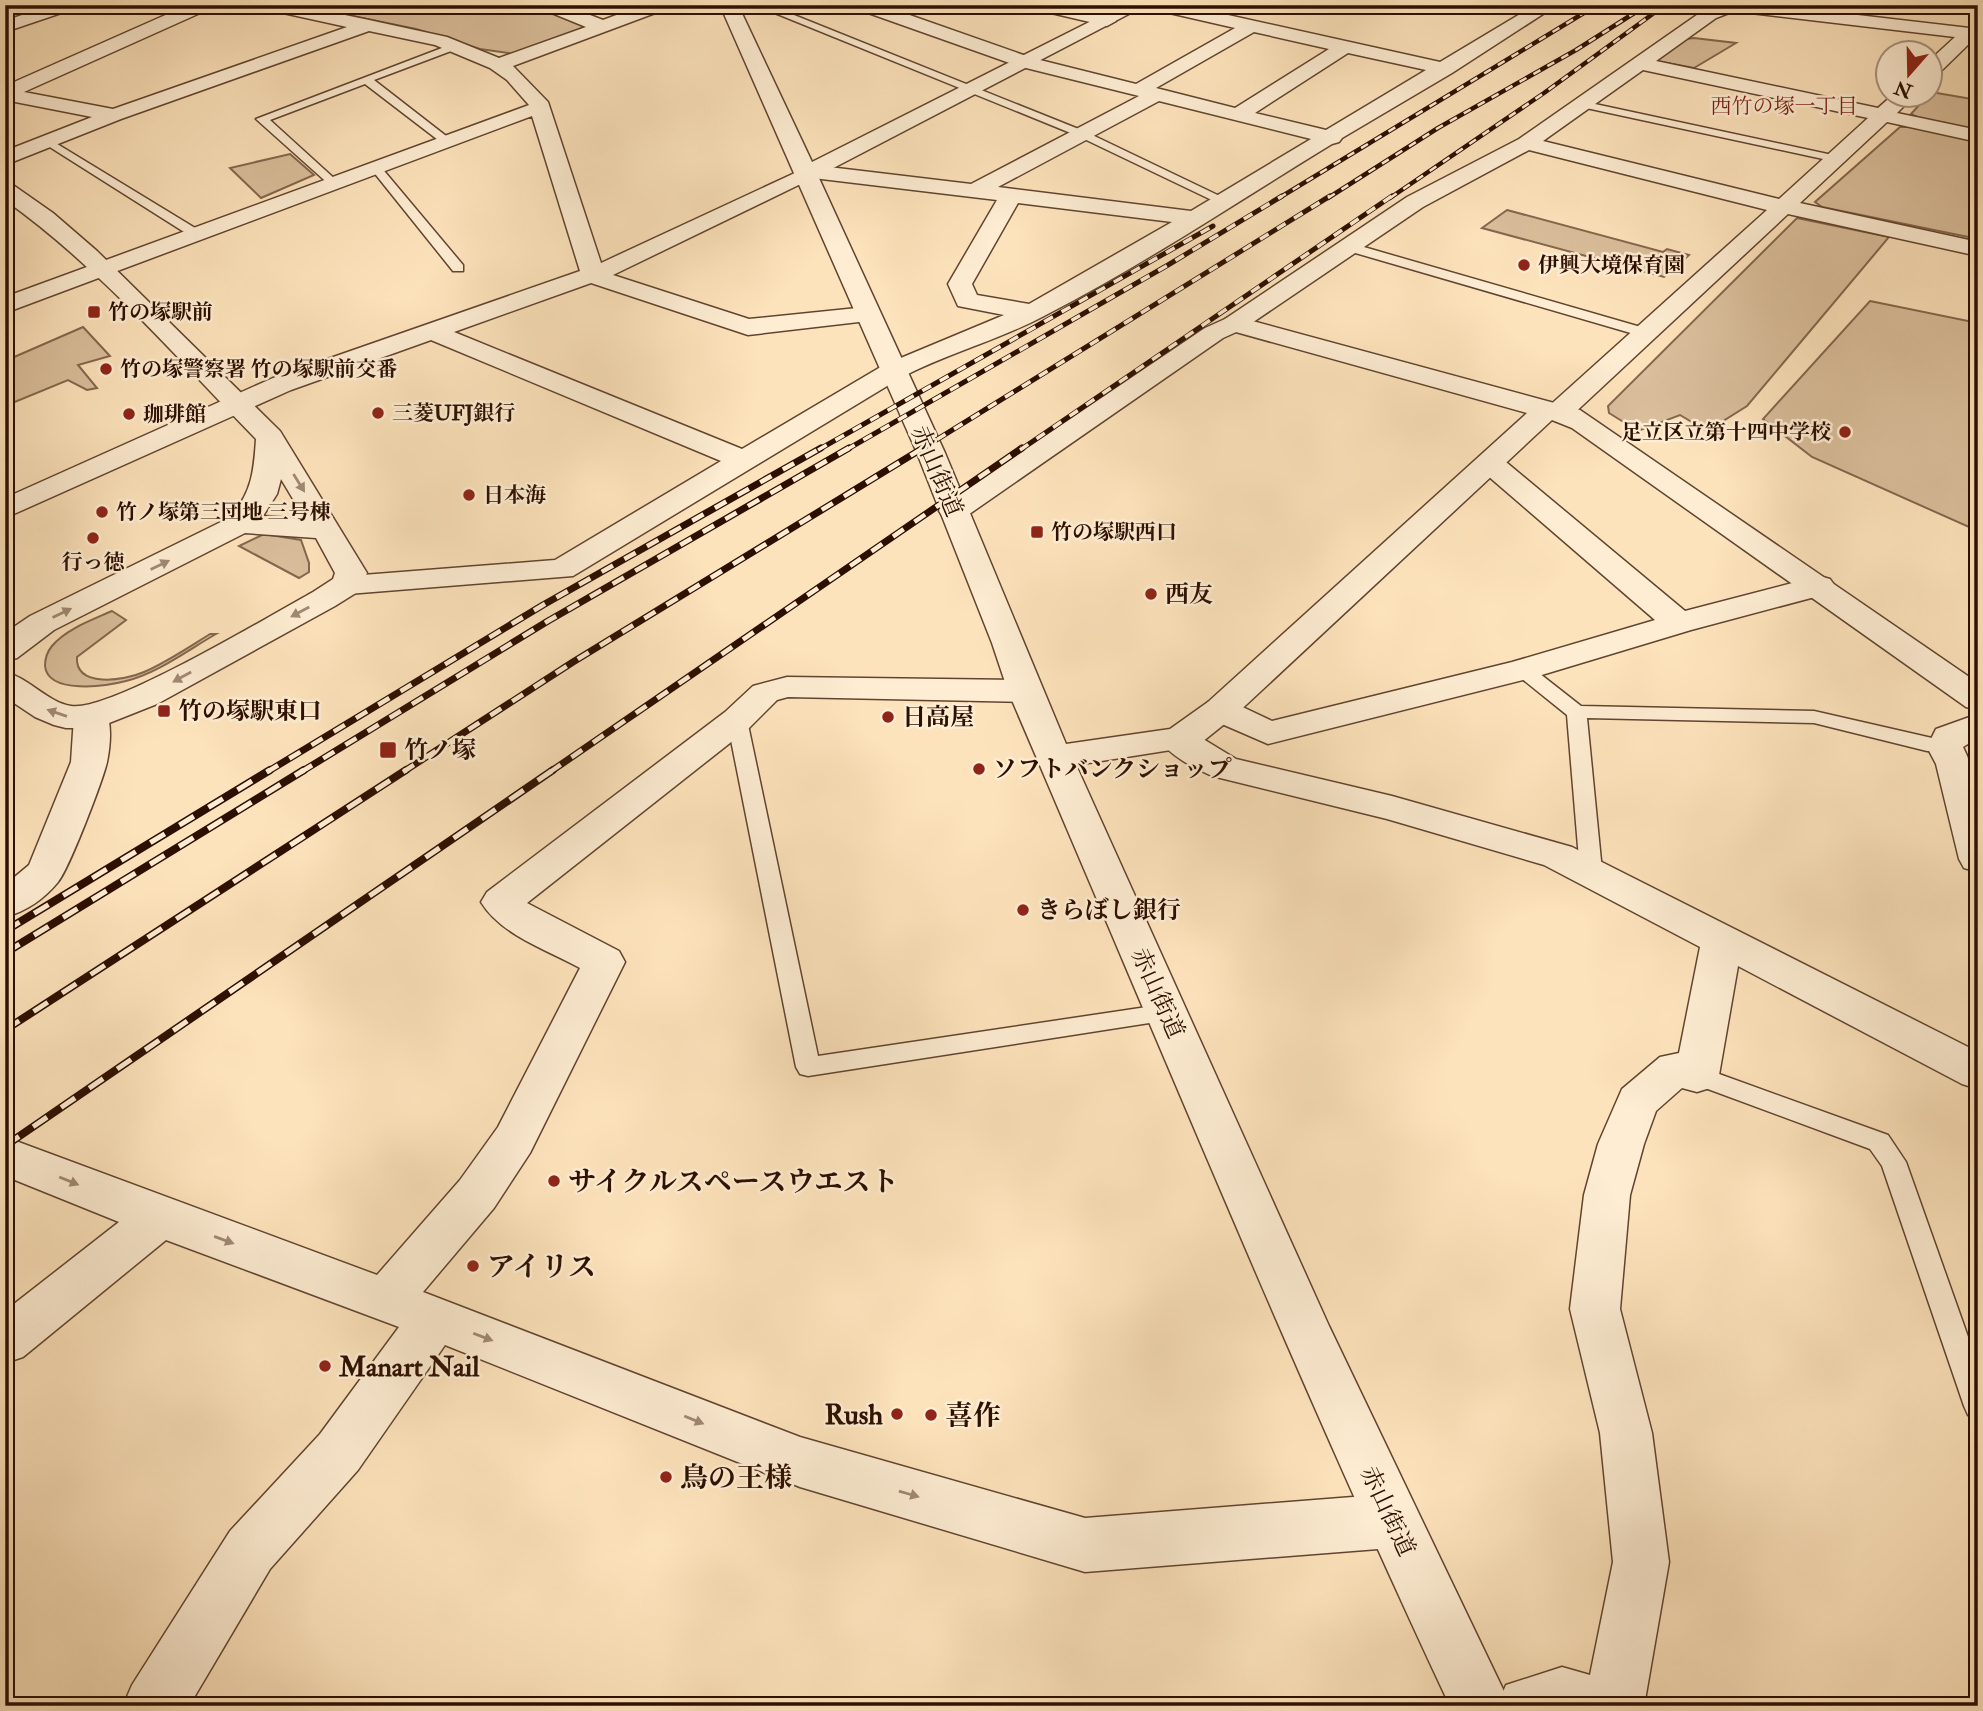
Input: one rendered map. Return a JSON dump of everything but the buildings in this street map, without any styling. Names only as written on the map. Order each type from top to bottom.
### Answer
[{"type":"street","points":[[5,27],[67,5]]},
{"type":"street","points":[[5,94],[203,5]]},
{"type":"street","points":[[548,5],[601,26]]},
{"type":"street","points":[[497,64],[512,61],[660,5]]},
{"type":"street","name":"赤山街道","points":[[729,5],[809,172],[867,315],[931,453],[1009,643],[1025,691],[1391,1521],[1481,1706]]},
{"type":"street","points":[[863,5],[1026,62],[1332,138]]},
{"type":"street","points":[[1040,5],[1107,21]]},
{"type":"street","points":[[5,509],[282,384],[593,275],[809,172],[1138,5]]},
{"type":"street","points":[[1158,5],[1445,69]]},
{"type":"street","points":[[5,682],[47,709],[66,717],[92,717],[145,697],[324,600],[348,584],[562,569],[893,372],[923,356],[1033,312],[1332,138],[1548,5]]},
{"type":"street","points":[[288,7],[455,46],[497,64],[526,86],[540,109],[593,275],[610,283],[748,327],[867,315]]},
{"type":"street","points":[[954,511],[1214,333],[1234,324],[1415,202],[1526,143],[1710,14],[1724,8],[1787,9],[1972,34]]},
{"type":"street","points":[[5,159],[114,115],[371,25]]},
{"type":"street","points":[[974,191],[1082,134],[1251,26]]},
{"type":"street","points":[[1944,58],[1972,34]]},
{"type":"street","points":[[1239,114],[1345,47]]},
{"type":"street","points":[[1639,63],[1978,136]]},
{"type":"street","points":[[5,94],[114,115]]},
{"type":"street","points":[[1055,757],[1177,739],[1189,734],[1220,710],[1490,463],[1646,333],[1892,108]]},
{"type":"street","points":[[5,306],[446,141],[540,109]]},
{"type":"street","points":[[1526,143],[1783,206],[1978,249]]},
{"type":"street","points":[[809,172],[1196,218]]},
{"type":"street","points":[[5,190],[45,218],[103,270],[270,437],[351,572],[348,584]]},
{"type":"street","points":[[1011,195],[960,284],[967,301],[1033,312]]},
{"type":"street","points":[[1234,324],[1582,422],[1978,699]]},
{"type":"street","points":[[435,331],[448,339],[743,460]]},
{"type":"street","points":[[5,651],[42,623],[240,524],[252,513],[265,491],[270,437]]},
{"type":"street","points":[[1490,463],[1679,623]]},
{"type":"street","points":[[240,524],[327,529]]},
{"type":"street","points":[[1220,710],[1268,733],[1523,670],[1679,623],[1819,586]]},
{"type":"street","points":[[386,1300],[478,1194],[514,1140],[604,962],[519,918],[501,902],[737,720],[765,693],[787,687],[1025,691]]},
{"type":"street","points":[[5,903],[27,890],[46,872],[89,762],[92,717]]},
{"type":"street","points":[[1978,725],[1949,737],[1945,747],[1954,764],[1978,859]]},
{"type":"street","points":[[1177,739],[1200,756],[1225,768],[1399,810],[1558,856],[1978,1072]]},
{"type":"street","points":[[1614,1706],[1641,1562],[1626,1433],[1595,1309],[1607,1195],[1621,1144],[1638,1101],[1675,1069],[1698,1074],[1722,939]]},
{"type":"street","points":[[5,1156],[160,1217],[435,1318],[800,1462],[1085,1545],[1391,1521]]},
{"type":"street","points":[[5,1342],[160,1217]]},
{"type":"street","points":[[153,1706],[250,1550],[339,1452],[435,1318]]},
{"type":"street","points":[[1527,1706],[1562,1697],[1596,1706]]},
{"type":"lane","points":[[760,5],[1082,134],[1224,201]]},
{"type":"lane","points":[[332,183],[262,119],[455,46]]},
{"type":"lane","points":[[367,79],[446,141]]},
{"type":"lane","points":[[1581,104],[1837,159]]},
{"type":"lane","points":[[49,142],[195,234]]},
{"type":"lane","points":[[376,168],[458,268]]},
{"type":"lane","points":[[1350,247],[1646,333]]},
{"type":"lane","points":[[1523,670],[1576,712],[1591,871]]},
{"type":"lane","points":[[1576,712],[1814,717],[1927,746],[1945,747]]},
{"type":"lane","points":[[737,720],[808,1067],[1167,1013]]},
{"type":"lane","points":[[1698,1074],[1878,1142],[1893,1162],[1978,1406]]},
{"type":"shaded area","points":[[318,5],[539,5],[587,25],[587,28],[515,54],[480,49],[416,29],[318,9]]},
{"type":"shaded area","points":[[1686,39],[1736,43],[1694,68],[1656,61]]},
{"type":"shaded area","points":[[1944,94],[1978,100],[1978,130],[1919,118],[1911,114],[1916,108],[1944,108]]},
{"type":"shaded area","points":[[1900,127],[1915,127],[1978,141],[1978,239],[1822,207],[1815,202]]},
{"type":"shaded area","points":[[290,154],[314,175],[261,198],[230,168]]},
{"type":"shaded area","points":[[1507,210],[1663,252],[1667,249],[1689,255],[1664,277],[1482,228]]},
{"type":"shaded area","points":[[1797,218],[1889,237],[1747,406],[1707,431],[1680,415],[1638,431],[1609,413],[1608,406]]},
{"type":"shaded area","points":[[1870,301],[1978,323],[1978,531],[1812,457],[1763,419]]},
{"type":"shaded area","points":[[83,327],[110,356],[78,365],[97,388],[87,390],[68,380],[5,406],[5,361]]},
{"type":"shaded area","points":[[264,534],[301,540],[309,563],[309,572],[299,578],[239,546]]},
{"type":"shaded area","points":[[112,611],[126,620],[77,657],[78,667],[92,678],[125,678],[144,672],[210,634],[216,634],[161,667],[126,681],[93,686],[67,685],[49,675],[45,666],[50,648],[64,635]]},
{"type":"railway","points":[[1279,198],[1597,5]]},
{"type":"railway","points":[[1328,198],[1438,128],[1576,50],[1647,5]]},
{"type":"railway","points":[[1390,198],[1544,93],[1665,5]]},
{"type":"railway","points":[[846,450],[1168,265],[1282,196]]},
{"type":"railway","points":[[920,450],[1330,196]]},
{"type":"railway","points":[[1020,450],[1392,196]]},
{"type":"railway","points":[[818,450],[1213,226]]},
{"type":"railway","points":[[267,772],[543,605],[821,448]]},
{"type":"railway","points":[[301,772],[548,621],[849,448]]},
{"type":"railway","points":[[403,772],[573,662],[923,448]]},
{"type":"railway","points":[[550,772],[1022,448]]},
{"type":"railway","points":[[5,931],[270,770]]},
{"type":"railway","points":[[5,953],[304,770]]},
{"type":"railway","points":[[5,1030],[406,770]]},
{"type":"railway","points":[[5,1146],[553,770]]},
{"type":"place","name":"伊興大境保育園","points":[[1524,265]]},
{"type":"place","name":"竹の塚駅前","points":[[94,312]]},
{"type":"place","name":"竹の塚警察署 竹の塚駅前交番","points":[[106,369]]},
{"type":"place","name":"三菱UFJ銀行","points":[[378,413]]},
{"type":"place","name":"珈琲館","points":[[129,414]]},
{"type":"place","name":"足立区立第十四中学校","points":[[1845,432]]},
{"type":"place","name":"日本海","points":[[469,495]]},
{"type":"place","name":"竹ノ塚第三団地 三号棟","points":[[102,512]]},
{"type":"place","name":"竹の塚駅西口","points":[[1037,532]]},
{"type":"place","name":"行っ徳","points":[[93,538]]},
{"type":"place","name":"西友","points":[[1151,594]]},
{"type":"place","name":"竹の塚駅東口","points":[[164,711]]},
{"type":"place","name":"日高屋","points":[[888,717]]},
{"type":"place","name":"竹ノ塚","points":[[388,750]]},
{"type":"place","name":"ソフトバンクショップ","points":[[979,769]]},
{"type":"place","name":"きらぼし銀行","points":[[1023,910]]},
{"type":"place","name":"サイクルスペースウエスト","points":[[554,1181]]},
{"type":"place","name":"アイリス","points":[[473,1266]]},
{"type":"place","name":"Manart Nail","points":[[325,1366]]},
{"type":"place","name":"Rush","points":[[897,1414]]},
{"type":"place","name":"喜作","points":[[931,1415]]},
{"type":"place","name":"鳥の王様","points":[[666,1477]]},
{"type":"district","name":"西竹の塚一丁目","points":[[1784,106]]}]
